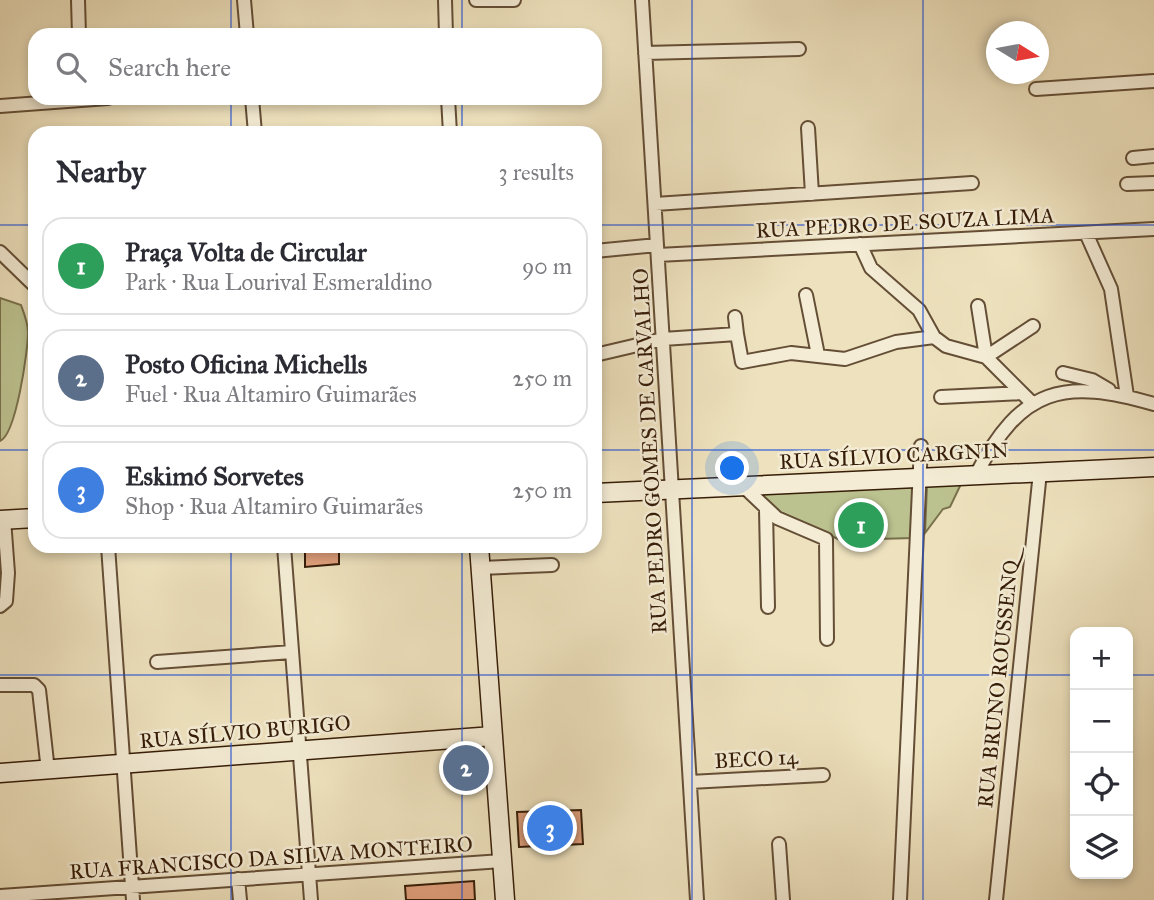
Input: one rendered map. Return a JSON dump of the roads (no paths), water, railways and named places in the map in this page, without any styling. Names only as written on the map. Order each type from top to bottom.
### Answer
[{"type":"street","points":[[79,0],[79,28]]},
{"type":"street","points":[[244,0],[246,28]]},
{"type":"street","points":[[445,0],[446,28]]},
{"type":"street","points":[[476,0],[514,0]]},
{"type":"street","name":"RUA PEDRO GOMES DE CARVALHO","points":[[642,0],[697,900]]},
{"type":"street","points":[[645,53],[799,49]]},
{"type":"street","points":[[1036,89],[1154,81]]},
{"type":"street","points":[[0,106],[28,103]]},
{"type":"street","points":[[253,105],[254,126]]},
{"type":"street","points":[[448,105],[450,126]]},
{"type":"street","points":[[808,128],[812,194]]},
{"type":"street","points":[[1133,158],[1154,156]]},
{"type":"street","points":[[655,204],[972,183]]},
{"type":"street","points":[[1127,184],[1154,183]]},
{"type":"street","name":"RUA PEDRO DE SOUZA LIMA","points":[[602,251],[860,244],[1154,229]]},
{"type":"street","points":[[1086,233],[1111,289],[1127,396]]},
{"type":"street","points":[[860,244],[871,268],[919,310],[934,337],[946,345],[986,357],[1033,404]]},
{"type":"street","points":[[0,252],[28,279]]},
{"type":"street","points":[[806,295],[818,355]]},
{"type":"street","points":[[978,306],[986,357]]},
{"type":"street","points":[[735,317],[742,362],[780,354],[845,359],[896,342],[934,337]]},
{"type":"street","points":[[986,357],[1033,326]]},
{"type":"street","points":[[602,353],[663,339],[737,334]]},
{"type":"street","points":[[1063,373],[1092,380],[1112,393]]},
{"type":"street","points":[[976,475],[995,442],[1033,404],[1050,396],[1081,389],[1127,396],[1154,404]]},
{"type":"street","points":[[941,397],[1021,393]]},
{"type":"street","points":[[900,900],[921,446]]},
{"type":"street","name":"RUA SÍLVIO CARGNIN","points":[[602,493],[1154,467]]},
{"type":"street","name":"RUA BRUNO ROUSSENQ","points":[[996,900],[1040,472]]},
{"type":"street","points":[[743,486],[766,510],[823,536],[828,543],[827,639]]},
{"type":"street","points":[[766,510],[768,607]]},
{"type":"street","points":[[0,606],[6,601],[8,585],[2,520],[28,518]]},
{"type":"street","points":[[109,553],[133,893]]},
{"type":"street","points":[[285,553],[311,900]]},
{"type":"street","points":[[480,553],[505,900]]},
{"type":"street","points":[[481,568],[552,565]]},
{"type":"street","points":[[157,662],[292,652]]},
{"type":"street","points":[[0,685],[34,685],[39,690],[48,771]]},
{"type":"street","name":"RUA SÍLVIO BURIGO","points":[[0,773],[493,736]]},
{"type":"street","name":"BECO 14","points":[[690,782],[824,775]]},
{"type":"street","points":[[779,844],[783,900]]},
{"type":"street","name":"RUA FRANCISCO DA SILVA MONTEIRO","points":[[0,896],[133,893],[238,879],[502,861]]},
{"type":"street","points":[[238,879],[240,900]]},
{"type":"place","name":"Praça Volta de Circular","points":[[861,525]]},
{"type":"place","name":"Posto Oficina Michells","points":[[466,768]]},
{"type":"place","name":"Eskimó Sorvetes","points":[[550,828]]}]
